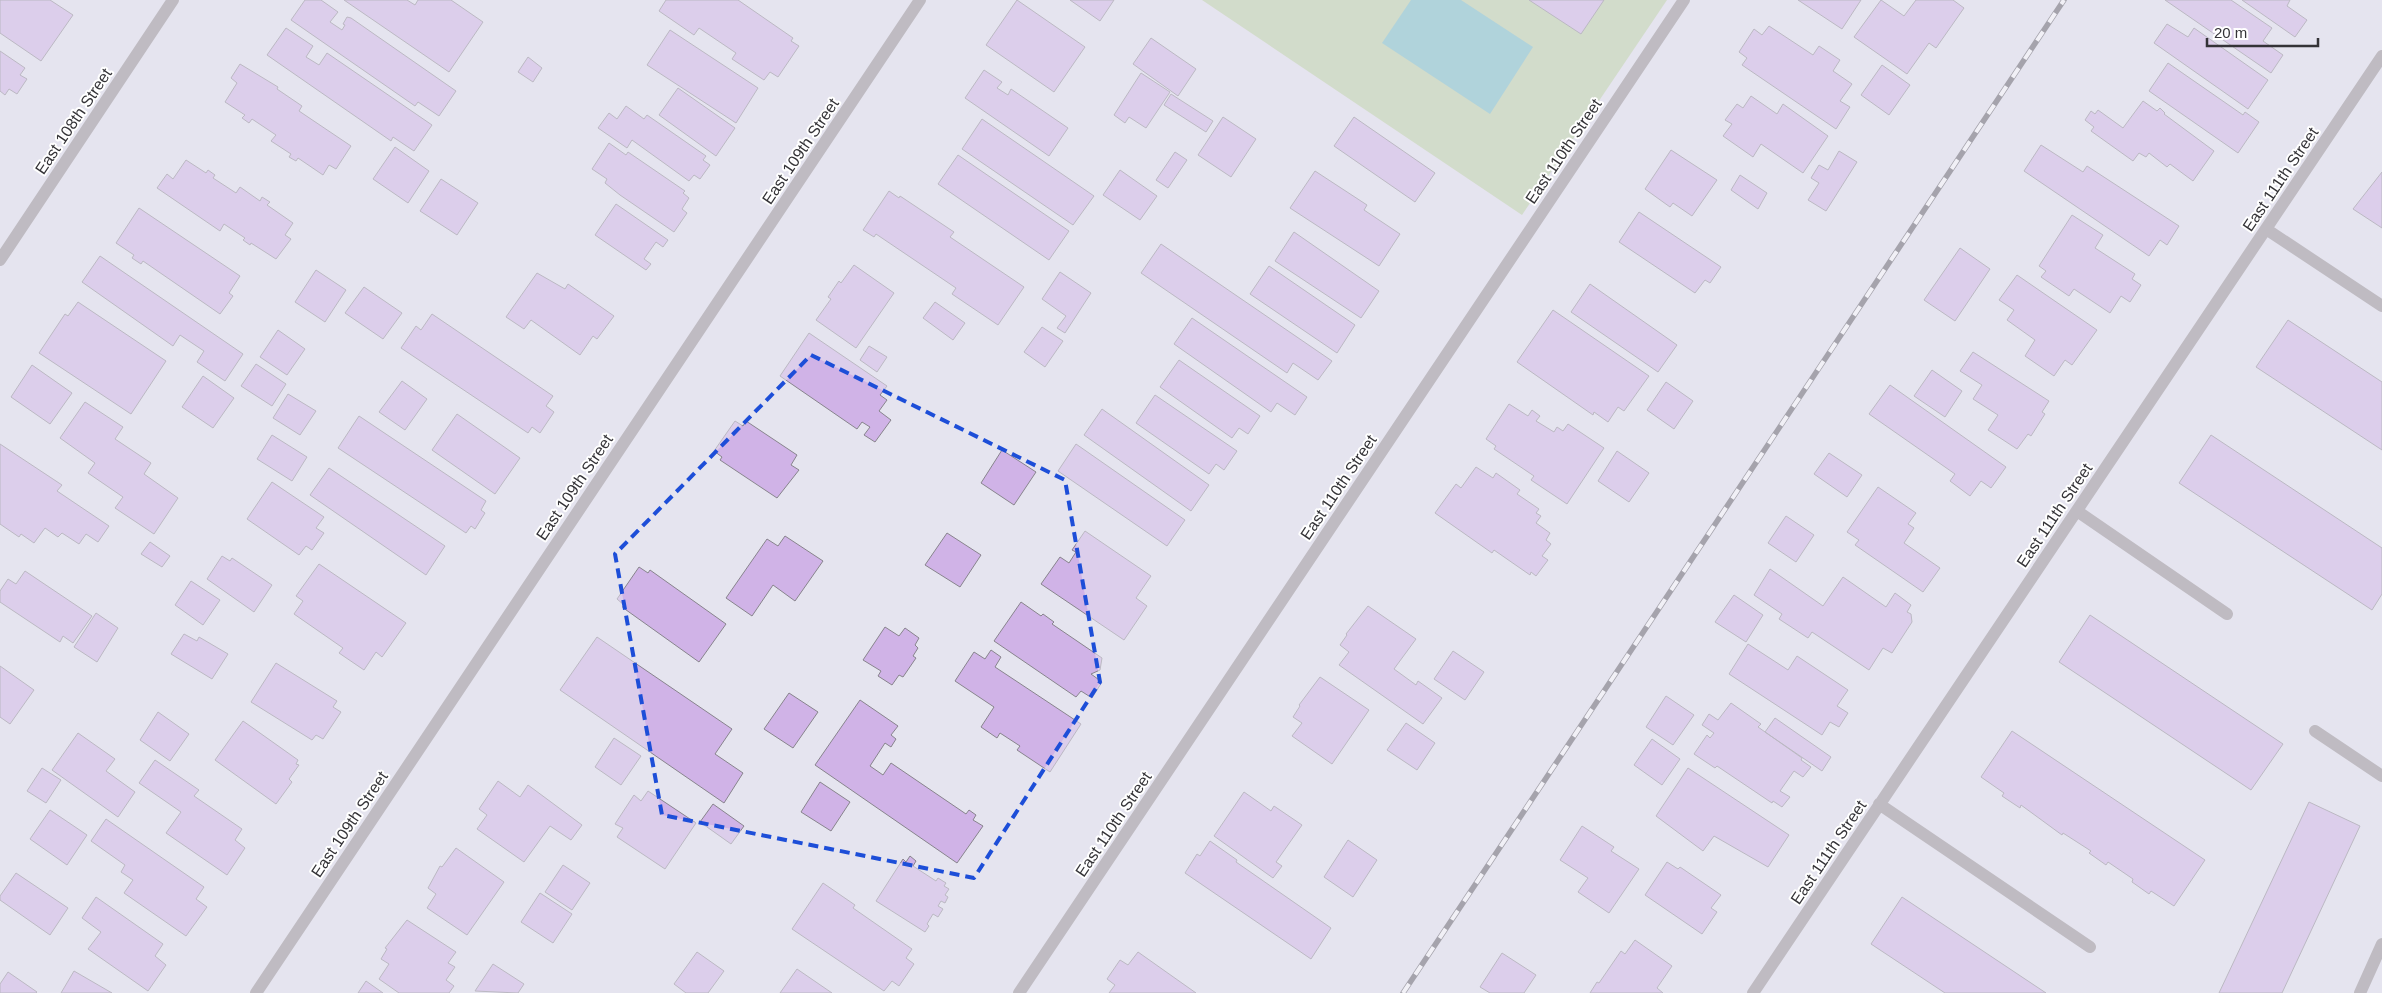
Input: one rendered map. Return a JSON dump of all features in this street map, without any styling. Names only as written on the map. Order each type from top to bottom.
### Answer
[{"type":"street","name":"East 108th Street","points":[[0,260],[173,0]]},
{"type":"street","name":"East 109th Street","points":[[256,993],[920,0]]},
{"type":"street","name":"East 110th Street","points":[[1019,993],[1684,0]]},
{"type":"street","name":"East 111th Street","points":[[1753,993],[2382,56]]},
{"type":"street","points":[[2266,229],[2382,306]]},
{"type":"street","points":[[2077,511],[2227,614]]},
{"type":"street","points":[[2315,731],[2382,776]]},
{"type":"street","points":[[1879,804],[2090,947]]},
{"type":"street","points":[[2360,993],[2382,944]]},
{"type":"highlighted area","points":[[811,355],[1065,480],[1100,682],[974,878],[662,815],[615,554]]},
{"type":"green space","points":[[1202,0],[1667,0],[1522,215]]},
{"type":"water","points":[[1411,0],[1461,0],[1533,47],[1490,114],[1382,43]]},
{"type":"building","points":[[0,0],[50,0],[73,15],[41,61],[0,33]]},
{"type":"building","points":[[305,0],[321,0],[338,12],[330,22],[342,30],[347,17],[351,18],[456,91],[439,116],[418,102],[415,106],[291,20]]},
{"type":"building","points":[[344,0],[407,0],[415,5],[418,0],[451,0],[483,22],[449,72]]},
{"type":"building","points":[[666,0],[738,0],[793,38],[791,41],[799,46],[778,77],[770,72],[764,80],[732,59],[736,53],[699,28],[694,35],[659,11]]},
{"type":"building","points":[[1017,0],[1085,47],[1054,92],[986,45]]},
{"type":"building","points":[[1070,0],[1114,0],[1100,21]]},
{"type":"building","points":[[1529,0],[1604,0],[1581,34]]},
{"type":"building","points":[[1798,0],[1861,0],[1842,29]]},
{"type":"building","points":[[1881,0],[1904,16],[1916,0],[1953,0],[1964,8],[1936,48],[1929,43],[1907,74],[1854,37]]},
{"type":"building","points":[[2165,0],[2231,0],[2272,28],[2263,41],[2283,55],[2271,73]]},
{"type":"building","points":[[2242,0],[2290,0],[2287,6],[2307,20],[2295,37]]},
{"type":"building","points":[[2167,24],[2188,37],[2194,28],[2268,80],[2248,109],[2154,43]]},
{"type":"building","points":[[1769,26],[1813,55],[1819,46],[1840,60],[1833,71],[1852,84],[1840,101],[1850,107],[1836,129],[1742,65],[1747,58],[1739,52],[1754,29],[1762,35]]},
{"type":"building","points":[[286,28],[313,46],[306,57],[319,65],[327,53],[432,125],[414,151],[393,137],[391,141],[267,55]]},
{"type":"building","points":[[670,30],[758,88],[736,123],[647,65]]},
{"type":"building","points":[[1151,38],[1196,69],[1178,96],[1133,64]]},
{"type":"building","points":[[0,51],[25,68],[20,75],[27,79],[17,94],[9,89],[5,95],[0,91]]},
{"type":"building","points":[[528,57],[542,68],[533,82],[518,72]]},
{"type":"building","points":[[2168,63],[2243,115],[2245,112],[2259,122],[2238,153],[2149,91]]},
{"type":"building","points":[[240,64],[278,87],[277,89],[302,106],[299,111],[351,146],[336,169],[329,165],[323,175],[298,158],[296,161],[289,157],[291,154],[271,141],[276,135],[252,119],[249,123],[242,118],[245,115],[225,102],[237,83],[231,78]]},
{"type":"building","points":[[1882,65],[1910,85],[1889,115],[1861,95]]},
{"type":"building","points":[[984,70],[1002,82],[997,88],[1008,95],[1011,89],[1068,128],[1049,156],[965,98]]},
{"type":"building","points":[[1141,73],[1170,92],[1146,128],[1129,117],[1125,123],[1114,115]]},
{"type":"building","points":[[678,88],[735,128],[716,156],[659,115]]},
{"type":"building","points":[[1171,94],[1213,121],[1206,132],[1164,105]]},
{"type":"building","points":[[1751,96],[1777,114],[1783,104],[1828,136],[1803,173],[1761,144],[1753,157],[1723,136],[1732,124],[1725,120],[1737,104],[1743,108]]},
{"type":"building","points":[[2143,101],[2157,111],[2160,108],[2164,114],[2214,151],[2193,181],[2170,164],[2167,167],[2149,153],[2146,157],[2139,153],[2133,161],[2091,131],[2094,127],[2085,120],[2091,111],[2095,114],[2098,110],[2123,128]]},
{"type":"building","points":[[626,106],[644,119],[647,115],[706,156],[703,160],[710,165],[700,179],[694,175],[689,181],[632,140],[627,148],[598,128],[609,113],[617,119]]},
{"type":"building","points":[[1223,117],[1256,139],[1231,177],[1198,155]]},
{"type":"building","points":[[1354,117],[1435,173],[1415,202],[1334,146]]},
{"type":"building","points":[[982,119],[1094,196],[1073,225],[962,149]]},
{"type":"building","points":[[609,143],[626,155],[628,152],[685,191],[683,193],[689,198],[682,209],[687,213],[674,232],[620,195],[605,183],[607,179],[592,169]]},
{"type":"building","points":[[2041,145],[2083,172],[2087,166],[2179,226],[2167,245],[2160,240],[2149,256],[2024,171]]},
{"type":"building","points":[[395,147],[429,171],[408,203],[373,179]]},
{"type":"building","points":[[1671,150],[1717,180],[1692,216],[1673,203],[1670,207],[1645,189]]},
{"type":"building","points":[[1839,151],[1857,162],[1826,211],[1808,200],[1819,183],[1811,178],[1819,165],[1828,170]]},
{"type":"building","points":[[1175,152],[1187,160],[1168,188],[1156,180]]},
{"type":"building","points":[[958,155],[1069,231],[1049,260],[938,184]]},
{"type":"building","points":[[186,160],[206,173],[208,170],[215,175],[213,178],[236,193],[240,187],[260,201],[262,197],[270,202],[267,205],[293,223],[285,235],[291,239],[276,259],[251,243],[250,245],[243,240],[245,238],[224,224],[220,231],[157,188],[167,174],[173,179]]},
{"type":"building","points":[[1120,170],[1157,196],[1140,220],[1103,195]]},
{"type":"building","points":[[1315,171],[1367,205],[1364,210],[1400,234],[1379,266],[1290,208]]},
{"type":"building","points":[[2382,172],[2382,228],[2353,209]]},
{"type":"building","points":[[1740,175],[1767,193],[1758,209],[1731,190]]},
{"type":"building","points":[[441,179],[478,203],[457,235],[420,211]]},
{"type":"building","points":[[889,191],[899,198],[900,196],[954,232],[950,237],[1024,287],[998,325],[952,294],[956,288],[876,234],[874,237],[863,230]]},
{"type":"building","points":[[616,204],[668,240],[663,247],[656,242],[644,259],[651,264],[646,270],[595,235]]},
{"type":"building","points":[[139,208],[240,276],[229,293],[233,296],[220,314],[143,261],[141,264],[132,258],[134,255],[116,243]]},
{"type":"building","points":[[1639,212],[1721,267],[1710,283],[1705,280],[1695,293],[1619,242]]},
{"type":"building","points":[[2072,215],[2103,235],[2095,248],[2135,274],[2132,279],[2141,285],[2130,302],[2121,296],[2110,313],[2074,289],[2069,296],[2041,277],[2046,271],[2039,266]]},
{"type":"building","points":[[1294,232],[1379,291],[1361,318],[1275,261]]},
{"type":"building","points":[[1161,244],[1332,361],[1318,380],[1293,363],[1287,373],[1141,273]]},
{"type":"building","points":[[1960,248],[1990,269],[1955,321],[1924,300]]},
{"type":"building","points":[[100,256],[243,354],[225,381],[197,362],[204,351],[180,335],[173,346],[82,282]]},
{"type":"building","points":[[854,265],[894,293],[856,348],[816,320],[831,299],[828,297],[839,281],[841,283]]},
{"type":"building","points":[[1269,266],[1355,325],[1337,353],[1250,294]]},
{"type":"building","points":[[316,270],[346,290],[325,322],[295,302]]},
{"type":"building","points":[[1060,272],[1091,293],[1065,333],[1057,328],[1066,316],[1042,299]]},
{"type":"building","points":[[537,273],[565,289],[568,284],[614,316],[597,339],[593,336],[580,355],[531,320],[524,329],[506,317]]},
{"type":"building","points":[[2017,275],[2097,330],[2072,365],[2065,360],[2054,376],[2025,356],[2035,340],[2007,320],[2014,310],[1999,300]]},
{"type":"building","points":[[1590,284],[1677,345],[1658,372],[1571,312]]},
{"type":"building","points":[[364,287],[402,313],[383,339],[345,313]]},
{"type":"building","points":[[78,302],[166,361],[131,414],[39,353],[65,314],[68,316]]},
{"type":"building","points":[[935,302],[965,323],[953,340],[923,318]]},
{"type":"building","points":[[1553,310],[1649,376],[1624,411],[1618,407],[1608,422],[1594,412],[1593,415],[1517,362]]},
{"type":"building","points":[[432,314],[553,396],[546,406],[554,412],[540,433],[532,427],[528,433],[401,348],[416,326],[421,330]]},
{"type":"building","points":[[1192,318],[1307,397],[1295,415],[1277,403],[1271,412],[1174,344]]},
{"type":"building","points":[[2288,320],[2382,382],[2382,450],[2256,367]]},
{"type":"building","points":[[1042,327],[1063,341],[1045,367],[1024,352]]},
{"type":"building","points":[[278,330],[305,349],[287,375],[260,357]]},
{"type":"building","points":[[809,333],[887,386],[880,395],[887,400],[879,411],[891,420],[875,442],[864,435],[870,427],[862,422],[857,429],[780,376]]},
{"type":"building","points":[[869,346],[887,357],[877,372],[860,360]]},
{"type":"building","points":[[1973,352],[2049,401],[2042,412],[2045,414],[2031,436],[2028,434],[2017,449],[1988,430],[1998,415],[1973,399],[1982,385],[1960,371]]},
{"type":"building","points":[[1179,360],[1260,416],[1248,434],[1239,428],[1232,438],[1160,387]]},
{"type":"building","points":[[256,364],[286,384],[272,406],[241,386]]},
{"type":"building","points":[[32,365],[72,393],[50,424],[11,397]]},
{"type":"building","points":[[1932,370],[1962,391],[1945,417],[1914,396]]},
{"type":"building","points":[[203,376],[234,398],[213,428],[182,407]]},
{"type":"building","points":[[402,381],[427,399],[405,430],[379,412]]},
{"type":"building","points":[[1666,382],[1693,401],[1674,429],[1647,410]]},
{"type":"building","points":[[1890,385],[2006,467],[1991,488],[1981,481],[1970,496],[1950,481],[1955,474],[1869,414]]},
{"type":"building","points":[[288,394],[316,411],[300,435],[273,418]]},
{"type":"building","points":[[1155,395],[1237,451],[1224,470],[1216,464],[1209,474],[1136,423]]},
{"type":"building","points":[[85,402],[123,427],[115,439],[151,463],[144,474],[178,498],[154,534],[115,508],[123,497],[88,473],[95,463],[60,438]]},
{"type":"building","points":[[1509,404],[1528,416],[1532,410],[1540,416],[1536,421],[1554,432],[1557,427],[1563,431],[1568,424],[1604,448],[1567,504],[1531,480],[1534,476],[1494,449],[1496,446],[1486,439]]},
{"type":"building","points":[[1102,409],[1209,485],[1191,511],[1084,435]]},
{"type":"building","points":[[457,414],[520,458],[495,494],[432,450]]},
{"type":"building","points":[[359,416],[486,501],[481,510],[485,513],[475,529],[471,526],[466,533],[338,448]]},
{"type":"building","points":[[735,421],[743,426],[746,421],[797,455],[791,465],[799,470],[777,498],[720,460],[722,457],[714,451]]},
{"type":"building","points":[[272,435],[307,457],[292,481],[257,459]]},
{"type":"building","points":[[2211,435],[2382,548],[2382,594],[2372,610],[2179,483]]},
{"type":"building","points":[[0,444],[62,485],[57,491],[109,526],[98,542],[86,534],[79,544],[62,533],[58,537],[45,528],[34,543],[21,534],[19,537],[0,524]]},
{"type":"building","points":[[1076,444],[1185,520],[1167,546],[1058,471]]},
{"type":"building","points":[[1002,450],[1036,472],[1014,505],[981,483]]},
{"type":"building","points":[[1617,451],[1649,473],[1629,502],[1598,481]]},
{"type":"building","points":[[1829,453],[1862,475],[1847,497],[1814,474]]},
{"type":"building","points":[[1476,467],[1493,478],[1496,473],[1520,490],[1517,494],[1539,509],[1536,513],[1541,516],[1536,523],[1550,533],[1546,540],[1551,544],[1542,556],[1548,560],[1536,576],[1531,572],[1530,575],[1494,550],[1492,553],[1435,513],[1456,484],[1461,488]]},
{"type":"building","points":[[329,468],[445,546],[426,575],[310,495]]},
{"type":"building","points":[[272,482],[324,517],[316,528],[324,533],[312,550],[306,546],[299,555],[247,519]]},
{"type":"building","points":[[1878,487],[1916,513],[1908,524],[1914,528],[1904,543],[1940,568],[1923,592],[1855,545],[1859,540],[1847,532]]},
{"type":"building","points":[[1786,516],[1814,535],[1796,562],[1768,543]]},
{"type":"building","points":[[1085,531],[1151,576],[1136,598],[1147,606],[1124,640],[1041,584],[1060,557],[1069,563],[1076,552],[1072,550]]},
{"type":"building","points":[[947,533],[981,555],[960,587],[925,565]]},
{"type":"building","points":[[785,536],[823,561],[795,601],[773,585],[752,616],[726,598],[767,539],[778,546]]},
{"type":"building","points":[[150,542],[170,556],[162,567],[141,554]]},
{"type":"building","points":[[222,556],[230,561],[232,558],[272,585],[254,612],[207,579]]},
{"type":"building","points":[[319,564],[406,623],[382,657],[376,652],[364,670],[339,653],[343,648],[294,614],[303,601],[296,596]]},
{"type":"building","points":[[639,567],[648,573],[650,570],[726,624],[699,662],[622,607],[624,605],[617,599]]},
{"type":"building","points":[[1770,569],[1823,606],[1843,577],[1886,607],[1895,593],[1911,605],[1907,612],[1911,614],[1912,622],[1892,653],[1883,648],[1869,670],[1812,632],[1808,638],[1779,619],[1782,614],[1754,595]]},
{"type":"building","points":[[25,571],[92,616],[73,643],[63,636],[60,642],[0,602],[0,591],[8,579],[16,584]]},
{"type":"building","points":[[191,581],[220,600],[203,625],[175,605]]},
{"type":"building","points":[[1734,595],[1763,615],[1746,642],[1715,622]]},
{"type":"building","points":[[1021,602],[1041,616],[1043,614],[1054,622],[1052,624],[1102,658],[1100,670],[1091,674],[1102,682],[1092,698],[1081,691],[1076,697],[994,641]]},
{"type":"building","points":[[1368,606],[1416,639],[1394,669],[1416,685],[1418,681],[1442,698],[1423,724],[1339,665],[1349,652],[1340,645],[1346,634]]},
{"type":"building","points":[[96,613],[118,628],[97,662],[74,647]]},
{"type":"building","points":[[2090,615],[2283,744],[2251,790],[2059,662]]},
{"type":"building","points":[[885,627],[899,636],[905,628],[919,638],[915,645],[918,648],[913,656],[916,658],[903,677],[899,675],[892,685],[878,676],[881,671],[863,660]]},
{"type":"building","points":[[184,634],[197,641],[199,637],[228,654],[212,679],[171,654]]},
{"type":"building","points":[[597,637],[732,729],[715,754],[743,773],[724,803],[560,690]]},
{"type":"building","points":[[1748,644],[1788,670],[1797,656],[1848,690],[1837,706],[1848,713],[1839,727],[1830,722],[1822,735],[1729,674]]},
{"type":"building","points":[[991,650],[1001,657],[995,667],[1081,724],[1050,772],[1017,750],[1020,746],[1000,733],[997,738],[981,727],[994,707],[955,681],[974,652],[985,659]]},
{"type":"building","points":[[1453,651],[1484,672],[1465,700],[1434,679]]},
{"type":"building","points":[[276,663],[337,701],[333,707],[341,712],[323,739],[316,735],[312,740],[251,702]]},
{"type":"building","points":[[0,666],[34,690],[10,724],[0,717]]},
{"type":"building","points":[[1320,677],[1369,710],[1332,764],[1292,736],[1302,723],[1293,717],[1299,705]]},
{"type":"building","points":[[789,693],[818,712],[793,748],[764,729]]},
{"type":"building","points":[[1666,696],[1694,715],[1673,745],[1646,727]]},
{"type":"building","points":[[860,700],[898,726],[891,735],[896,739],[891,747],[885,743],[870,766],[883,775],[891,763],[966,814],[969,810],[976,815],[973,820],[983,826],[957,863],[815,765]]},
{"type":"building","points":[[1731,703],[1761,724],[1758,727],[1802,758],[1801,760],[1811,767],[1803,777],[1794,771],[1780,791],[1790,797],[1782,807],[1773,801],[1772,803],[1717,766],[1715,768],[1694,754],[1707,735],[1710,738],[1714,733],[1702,725],[1709,714],[1718,720]]},
{"type":"building","points":[[158,712],[189,734],[170,761],[140,740]]},
{"type":"building","points":[[1775,718],[1831,757],[1822,771],[1765,732]]},
{"type":"building","points":[[243,721],[298,760],[296,764],[299,765],[289,779],[292,782],[276,804],[215,760]]},
{"type":"building","points":[[1406,723],[1435,743],[1417,770],[1387,750]]},
{"type":"building","points":[[2012,731],[2205,860],[2174,906],[2151,891],[2149,894],[2132,882],[2133,879],[2108,862],[2106,865],[2089,853],[2091,851],[2063,833],[2062,835],[2021,805],[2020,808],[2002,796],[2004,793],[1981,777]]},
{"type":"building","points":[[78,733],[115,759],[106,771],[135,792],[118,817],[52,770]]},
{"type":"building","points":[[614,738],[641,756],[621,785],[595,767]]},
{"type":"building","points":[[1652,739],[1680,759],[1662,785],[1634,765]]},
{"type":"building","points":[[155,760],[199,790],[194,796],[242,829],[235,840],[245,848],[227,875],[166,833],[181,812],[139,783]]},
{"type":"building","points":[[42,768],[61,780],[46,803],[27,791]]},
{"type":"building","points":[[1688,768],[1789,835],[1768,867],[1714,836],[1703,851],[1656,816]]},
{"type":"building","points":[[498,781],[520,797],[528,785],[582,825],[571,840],[550,826],[524,862],[477,829],[487,815],[479,809]]},
{"type":"building","points":[[820,782],[850,802],[831,831],[801,812]]},
{"type":"building","points":[[648,791],[696,823],[665,869],[617,837],[623,828],[615,824],[634,795],[641,801]]},
{"type":"building","points":[[1244,792],[1271,811],[1274,806],[1302,825],[1276,862],[1282,866],[1273,878],[1214,836]]},
{"type":"building","points":[[2309,802],[2360,826],[2282,993],[2219,993]]},
{"type":"building","points":[[713,804],[744,826],[731,844],[700,822]]},
{"type":"building","points":[[50,810],[87,835],[67,865],[30,839]]},
{"type":"building","points":[[106,819],[204,887],[196,899],[207,907],[186,936],[124,893],[133,880],[121,872],[125,865],[91,841]]},
{"type":"building","points":[[1582,826],[1614,847],[1611,851],[1639,869],[1609,913],[1578,892],[1588,878],[1560,860]]},
{"type":"building","points":[[1348,840],[1377,860],[1353,897],[1324,877]]},
{"type":"building","points":[[1210,841],[1237,860],[1236,862],[1331,928],[1311,959],[1185,873],[1197,854],[1200,856]]},
{"type":"building","points":[[456,848],[504,882],[467,935],[427,908],[436,894],[428,888],[440,866],[442,867]]},
{"type":"building","points":[[910,856],[916,861],[913,866],[936,881],[938,878],[946,883],[944,886],[949,889],[945,895],[948,897],[945,903],[941,901],[938,906],[943,909],[938,917],[933,914],[925,932],[876,901],[903,859],[906,862]]},
{"type":"building","points":[[1667,862],[1678,869],[1680,867],[1721,895],[1711,908],[1717,912],[1702,934],[1645,895]]},
{"type":"building","points":[[563,865],[590,883],[572,910],[545,892]]},
{"type":"building","points":[[16,873],[68,908],[50,935],[0,900],[0,896]]},
{"type":"building","points":[[823,883],[855,905],[853,908],[912,949],[906,958],[914,964],[899,986],[892,981],[884,991],[792,929]]},
{"type":"building","points":[[540,893],[572,914],[553,943],[521,922]]},
{"type":"building","points":[[96,897],[163,944],[155,956],[166,965],[148,991],[88,949],[101,932],[82,918]]},
{"type":"building","points":[[1902,897],[2046,993],[1945,993],[1871,944]]},
{"type":"building","points":[[407,920],[456,952],[448,963],[455,967],[446,980],[454,986],[449,993],[399,993],[379,979],[389,964],[381,959],[387,949],[385,948]]},
{"type":"building","points":[[1635,940],[1672,966],[1657,988],[1663,993],[1590,993],[1621,951],[1625,954]]},
{"type":"building","points":[[697,952],[724,971],[708,993],[686,993],[674,984]]},
{"type":"building","points":[[1138,952],[1196,993],[1109,993],[1115,985],[1107,979],[1120,960],[1128,965]]},
{"type":"building","points":[[1502,953],[1536,975],[1524,993],[1490,993],[1480,987]]},
{"type":"building","points":[[493,964],[524,984],[518,993],[475,991]]},
{"type":"building","points":[[797,969],[832,993],[780,993]]},
{"type":"building","points":[[74,971],[112,993],[61,993]]},
{"type":"building","points":[[8,972],[37,992],[0,993],[0,984]]},
{"type":"building","points":[[366,981],[383,993],[358,993]]},
{"type":"railway","points":[[1403,993],[2064,0]]}]
